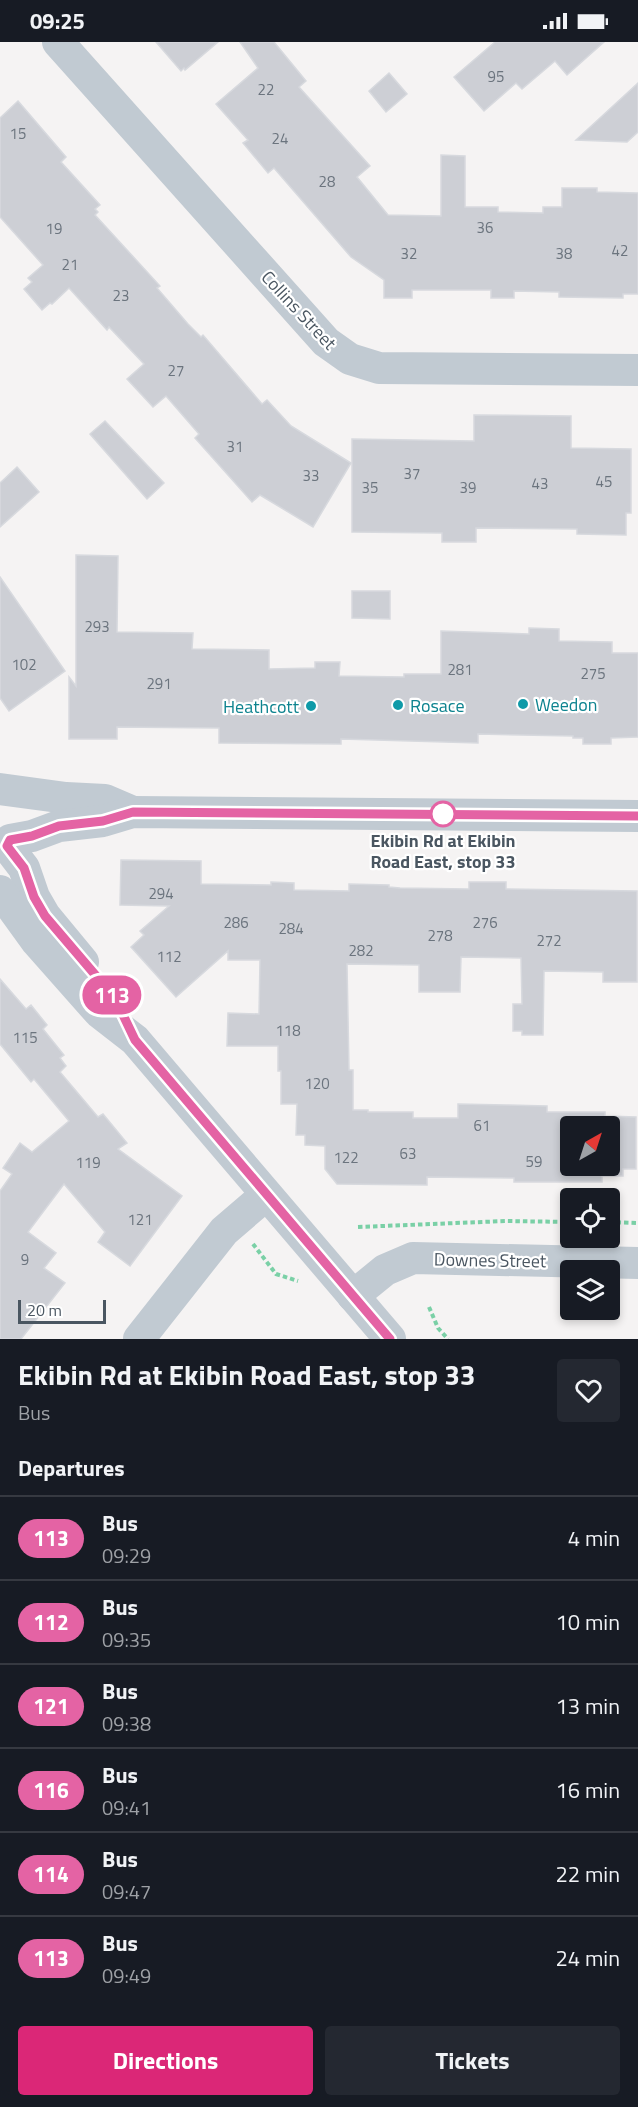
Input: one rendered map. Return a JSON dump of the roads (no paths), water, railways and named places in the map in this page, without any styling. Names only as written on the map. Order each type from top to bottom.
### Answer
[{"type":"street","name":"Collins Street","points":[[58,42],[326,342],[350,359],[379,368],[638,370]]},
{"type":"street","points":[[0,789],[57,797],[105,800],[133,812]]},
{"type":"street","points":[[0,789],[8,799],[13,812],[14,826],[6,846]]},
{"type":"street","points":[[6,846],[59,826],[103,821],[133,812],[638,816]]},
{"type":"street","points":[[6,846],[24,868],[34,897],[45,916],[115,998],[135,1040]]},
{"type":"street","points":[[0,891],[37,942],[99,1012],[135,1040],[390,1339]]},
{"type":"street","points":[[139,1339],[224,1231],[266,1195]]},
{"type":"street","name":"Downes Street","points":[[353,1296],[386,1270],[413,1258],[638,1263]]},
{"type":"place","name":"Weedon","points":[[523,704]]},
{"type":"place","name":"Rosace","points":[[398,705]]},
{"type":"place","name":"Heathcott","points":[[311,706]]},
{"type":"place","name":"Ekibin Rd at Ekibin Road East, stop 33","points":[[443,814]]}]
